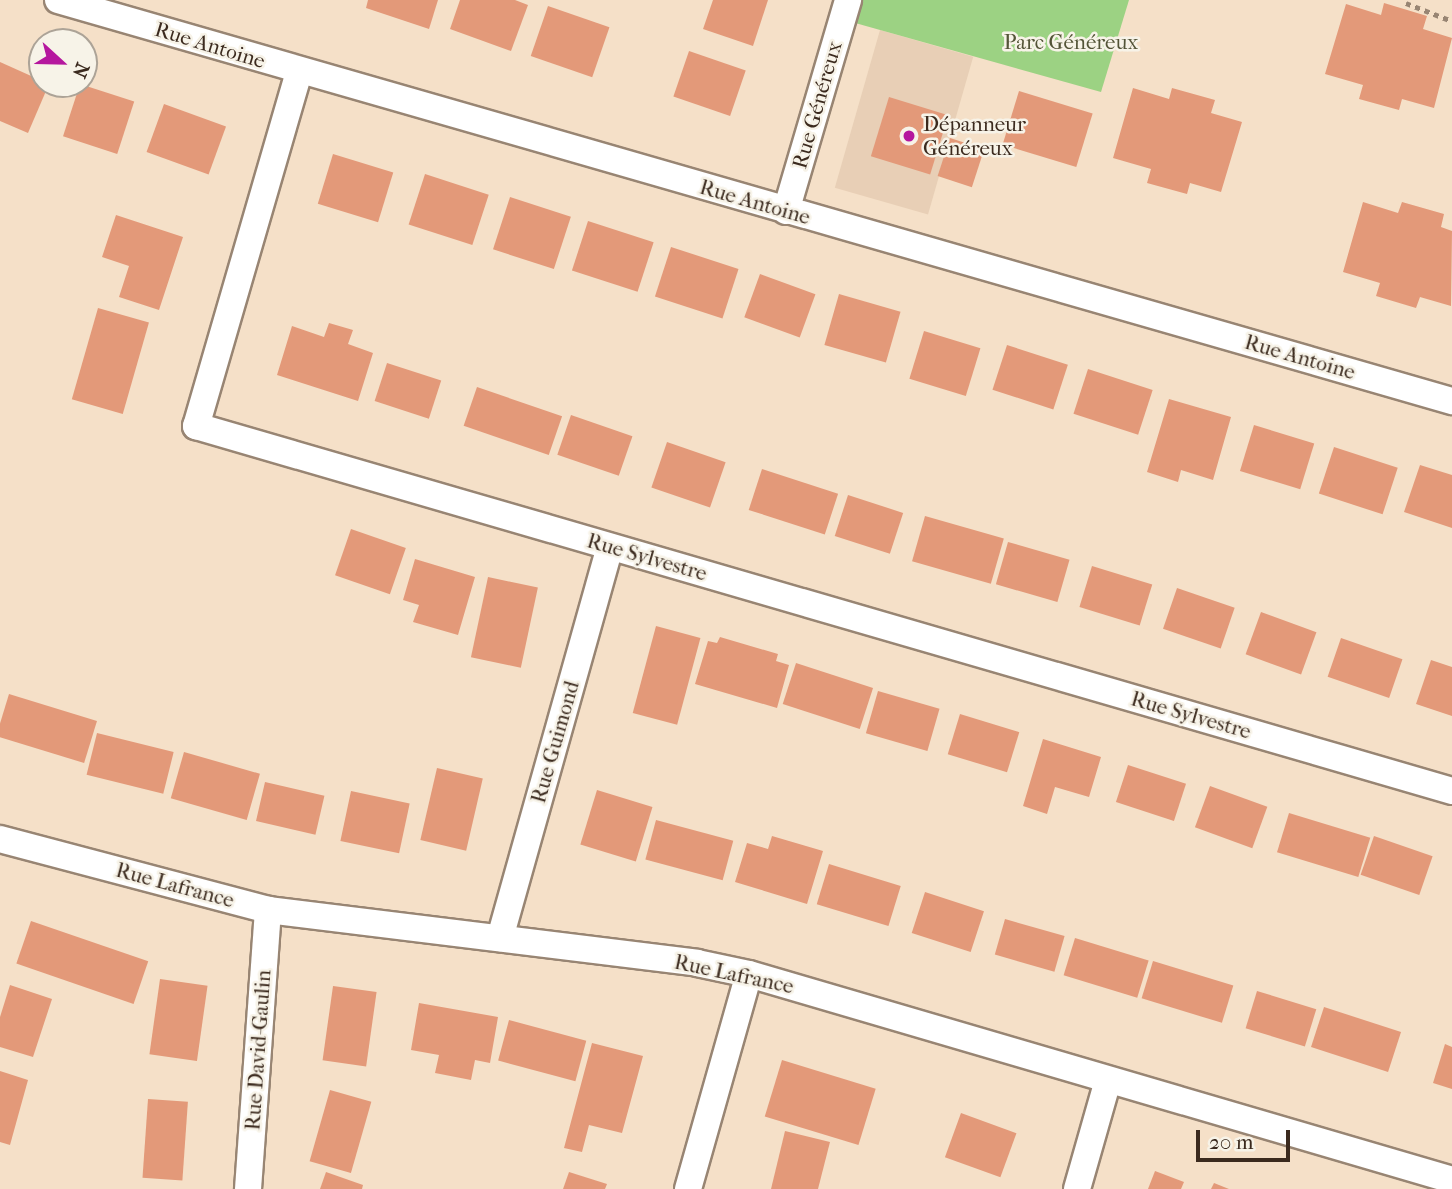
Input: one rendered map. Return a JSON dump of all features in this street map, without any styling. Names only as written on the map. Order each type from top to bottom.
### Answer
[{"type":"street","name":"Rue Antoine","points":[[58,0],[299,72],[1452,401]]},
{"type":"street","name":"Rue Généreux","points":[[786,211],[848,0]]},
{"type":"street","name":"Rue Sylvestre","points":[[299,72],[196,426],[1452,791]]},
{"type":"street","name":"Rue Guimond","points":[[499,938],[610,547]]},
{"type":"street","name":"Rue Lafrance","points":[[0,839],[268,910],[697,963],[749,974],[1452,1180]]},
{"type":"street","name":"Rue David-Gaulin","points":[[248,1189],[268,910]]},
{"type":"street","points":[[688,1189],[749,974]]},
{"type":"street","points":[[1077,1189],[1108,1080]]},
{"type":"path","points":[[1406,4],[1452,21]]},
{"type":"shaded area","points":[[880,30],[973,57],[928,214],[835,188]]},
{"type":"green space","name":"Parc Généreux","points":[[848,0],[1129,0],[1101,92],[841,19]]},
{"type":"building","points":[[368,0],[438,0],[429,29],[366,8]]},
{"type":"building","points":[[460,0],[515,0],[528,5],[511,51],[450,29]]},
{"type":"building","points":[[713,0],[768,0],[753,46],[703,29]]},
{"type":"building","points":[[1384,3],[1427,16],[1423,29],[1452,38],[1434,108],[1402,99],[1399,110],[1359,99],[1363,85],[1325,74],[1346,4],[1381,15]]},
{"type":"building","points":[[548,6],[609,27],[592,77],[531,56]]},
{"type":"building","points":[[689,51],[746,71],[730,116],[673,96]]},
{"type":"building","points":[[0,62],[28,75],[28,98],[43,98],[28,133],[0,121]]},
{"type":"building","points":[[1133,88],[1169,99],[1172,88],[1215,100],[1211,113],[1242,122],[1221,192],[1190,183],[1187,194],[1147,183],[1151,169],[1113,158]]},
{"type":"building","points":[[98,90],[134,102],[117,154],[63,136],[75,98],[98,98]]},
{"type":"building","points":[[1019,91],[1093,114],[1076,167],[1003,145]]},
{"type":"building","name":"Dépanneur Généreux","points":[[889,97],[948,115],[930,174],[871,156]]},
{"type":"building","points":[[164,104],[226,127],[209,174],[147,152]]},
{"type":"building","points":[[950,138],[984,149],[972,187],[938,176]]},
{"type":"building","points":[[333,154],[393,172],[378,222],[318,204]]},
{"type":"building","points":[[425,174],[489,195],[472,245],[409,224]]},
{"type":"building","points":[[510,197],[571,217],[554,269],[493,249]]},
{"type":"building","points":[[1363,202],[1398,213],[1402,202],[1444,214],[1441,227],[1452,231],[1451,306],[1420,297],[1416,308],[1376,296],[1380,283],[1343,272]]},
{"type":"building","points":[[116,215],[183,237],[159,310],[119,297],[129,266],[102,257]]},
{"type":"building","points":[[588,221],[654,242],[638,292],[572,270]]},
{"type":"building","points":[[671,247],[739,269],[722,318],[655,296]]},
{"type":"building","points":[[760,274],[815,294],[800,337],[744,317]]},
{"type":"building","points":[[839,294],[901,312],[886,363],[824,345]]},
{"type":"building","points":[[98,308],[149,323],[123,414],[72,399]]},
{"type":"building","points":[[329,323],[353,330],[348,344],[373,353],[358,401],[277,375],[292,326],[324,337]]},
{"type":"building","points":[[924,331],[980,348],[966,396],[909,379]]},
{"type":"building","points":[[1007,345],[1068,365],[1053,409],[992,390]]},
{"type":"building","points":[[387,363],[441,381],[429,419],[375,401]]},
{"type":"building","points":[[1088,369],[1153,390],[1138,435],[1073,414]]},
{"type":"building","points":[[477,387],[562,416],[549,455],[464,426]]},
{"type":"building","points":[[1169,399],[1231,417],[1213,480],[1181,470],[1178,482],[1147,472]]},
{"type":"building","points":[[571,415],[632,436],[619,476],[557,455]]},
{"type":"building","points":[[1254,425],[1314,443],[1300,489],[1240,471]]},
{"type":"building","points":[[667,442],[726,462],[710,508],[651,487]]},
{"type":"building","points":[[1334,447],[1398,468],[1383,514],[1319,494]]},
{"type":"building","points":[[1420,465],[1452,475],[1452,528],[1404,512]]},
{"type":"building","points":[[762,469],[838,494],[825,535],[749,510]]},
{"type":"building","points":[[848,495],[903,513],[890,554],[835,536]]},
{"type":"building","points":[[925,516],[1004,539],[991,584],[912,561]]},
{"type":"building","points":[[351,529],[406,548],[390,594],[335,575]]},
{"type":"building","points":[[1008,542],[1070,560],[1057,602],[996,584]]},
{"type":"building","points":[[415,559],[475,577],[458,635],[413,622],[419,605],[403,600]]},
{"type":"building","points":[[1092,566],[1152,584],[1140,626],[1079,607]]},
{"type":"building","points":[[488,577],[538,588],[521,668],[471,657]]},
{"type":"building","points":[[1177,588],[1235,608],[1221,649],[1163,629]]},
{"type":"building","points":[[1261,612],[1316,632],[1301,674],[1246,654]]},
{"type":"building","points":[[656,626],[700,638],[677,725],[633,713]]},
{"type":"building","points":[[720,637],[778,654],[776,661],[789,665],[777,708],[695,684],[708,641],[717,643]]},
{"type":"building","points":[[1341,638],[1402,659],[1389,698],[1328,677]]},
{"type":"building","points":[[1431,660],[1452,667],[1452,716],[1416,704]]},
{"type":"building","points":[[796,663],[873,688],[860,729],[783,704]]},
{"type":"building","points":[[878,691],[940,709],[927,751],[866,733]]},
{"type":"building","points":[[9,694],[97,721],[84,763],[0,737],[0,723]]},
{"type":"building","points":[[960,714],[1019,732],[1007,772],[948,754]]},
{"type":"building","points":[[97,733],[174,752],[163,794],[87,775]]},
{"type":"building","points":[[1043,739],[1101,757],[1089,797],[1055,787],[1047,814],[1023,806]]},
{"type":"building","points":[[184,752],[260,774],[247,820],[171,798]]},
{"type":"building","points":[[1128,765],[1186,784],[1174,821],[1116,802]]},
{"type":"building","points":[[437,768],[483,779],[466,851],[420,840]]},
{"type":"building","points":[[265,782],[324,796],[315,835],[256,821]]},
{"type":"building","points":[[1210,786],[1267,807],[1252,848],[1195,827]]},
{"type":"building","points":[[597,790],[652,807],[636,861],[580,845]]},
{"type":"building","points":[[351,791],[410,803],[399,853],[340,841]]},
{"type":"building","points":[[1289,813],[1370,838],[1358,877],[1277,852]]},
{"type":"building","points":[[656,820],[733,841],[723,880],[645,860]]},
{"type":"building","points":[[772,836],[823,851],[807,904],[735,882],[747,843],[768,849]]},
{"type":"building","points":[[1374,836],[1433,856],[1419,895],[1361,875]]},
{"type":"building","points":[[829,864],[901,886],[888,926],[817,904]]},
{"type":"building","points":[[925,892],[984,911],[971,952],[912,933]]},
{"type":"building","points":[[1005,919],[1065,936],[1054,972],[995,955]]},
{"type":"building","points":[[31,921],[148,961],[134,1004],[16,964]]},
{"type":"building","points":[[1075,938],[1149,961],[1137,998],[1064,975]]},
{"type":"building","points":[[1153,961],[1233,986],[1222,1023],[1142,998]]},
{"type":"building","points":[[160,979],[208,986],[197,1061],[149,1054]]},
{"type":"building","points":[[10,985],[52,999],[33,1057],[0,1047],[0,1017]]},
{"type":"building","points":[[333,986],[377,992],[366,1066],[323,1060]]},
{"type":"building","points":[[1257,991],[1316,1009],[1305,1046],[1246,1028]]},
{"type":"building","points":[[419,1003],[498,1017],[490,1063],[475,1060],[471,1080],[435,1073],[439,1055],[411,1050]]},
{"type":"building","points":[[1324,1007],[1401,1032],[1388,1072],[1311,1047]]},
{"type":"building","points":[[509,1020],[586,1041],[575,1081],[498,1061]]},
{"type":"building","points":[[592,1043],[643,1056],[622,1133],[589,1125],[582,1152],[564,1148]]},
{"type":"building","points":[[1445,1044],[1452,1047],[1452,1089],[1433,1083]]},
{"type":"building","points":[[782,1060],[876,1089],[858,1145],[765,1116]]},
{"type":"building","points":[[0,1071],[28,1080],[10,1145],[0,1142]]},
{"type":"building","points":[[330,1090],[371,1102],[351,1173],[310,1161]]},
{"type":"building","points":[[148,1099],[188,1102],[182,1181],[142,1178]]},
{"type":"building","points":[[961,1113],[1016,1133],[1000,1177],[945,1157]]},
{"type":"building","points":[[785,1131],[830,1142],[818,1189],[771,1189]]},
{"type":"building","points":[[1155,1171],[1184,1182],[1181,1189],[1148,1189]]},
{"type":"building","points":[[326,1172],[363,1185],[362,1189],[320,1189]]},
{"type":"building","points":[[569,1172],[607,1184],[605,1189],[563,1189]]},
{"type":"building","points":[[1214,1183],[1229,1189],[1211,1189]]},
{"type":"place","name":"Dépanneur Généreux","points":[[909,136]]}]
